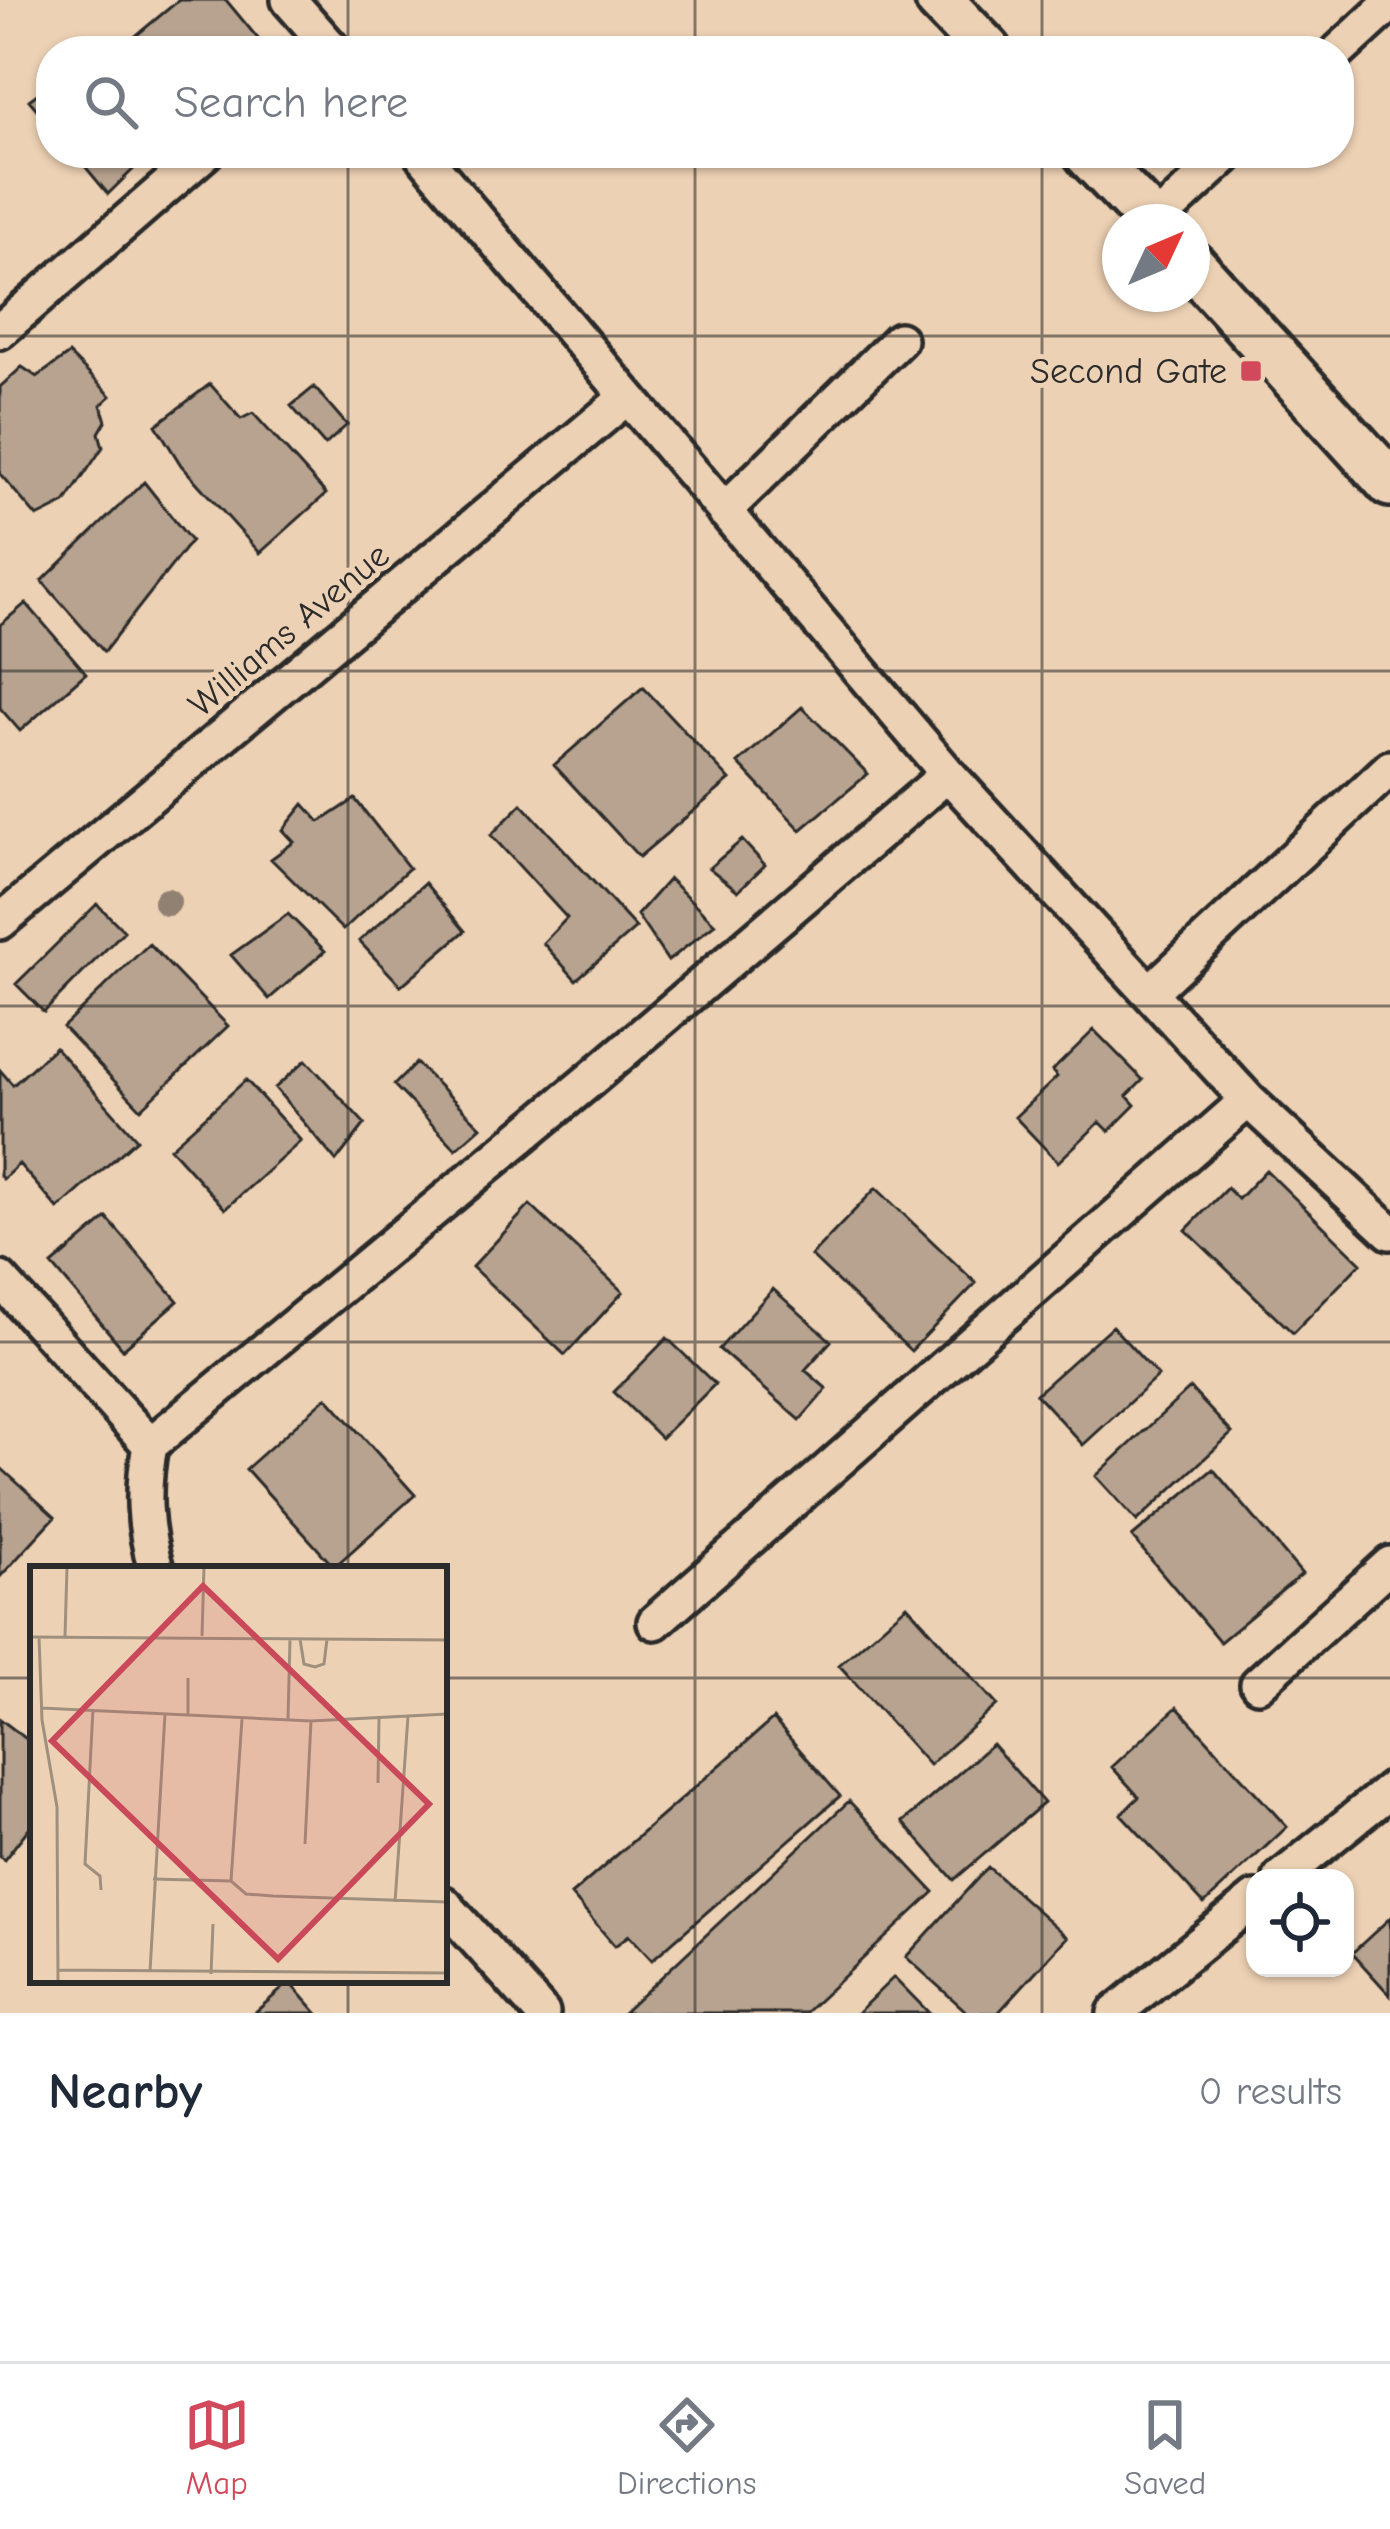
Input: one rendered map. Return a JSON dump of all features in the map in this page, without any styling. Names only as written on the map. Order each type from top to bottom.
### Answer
[{"type":"main road","points":[[939,0],[974,36]]},
{"type":"main road","points":[[1102,168],[1137,204]]},
{"type":"main road","points":[[1210,285],[1390,483]]},
{"type":"street","points":[[289,0],[318,36]]},
{"type":"street","points":[[1354,37],[1390,4]]},
{"type":"street","points":[[0,331],[188,168]]},
{"type":"street","points":[[434,168],[948,774],[1248,1100],[1390,1232]]},
{"type":"street","points":[[1174,204],[1213,168]]},
{"type":"street","points":[[724,512],[899,340]]},
{"type":"street","name":"Williams Avenue","points":[[0,922],[627,397]]},
{"type":"street","points":[[1150,992],[1390,768]]},
{"type":"street","points":[[156,1566],[146,1535],[142,1487],[150,1444],[591,1079],[948,774]]},
{"type":"street","points":[[656,1622],[1248,1100]]},
{"type":"street","points":[[0,1279],[150,1444]]},
{"type":"street","points":[[1258,1684],[1390,1564]]},
{"type":"street","points":[[1292,1869],[1390,1790]]},
{"type":"street","points":[[1115,2013],[1246,1906]]},
{"type":"street","points":[[447,1907],[542,2013]]},
{"type":"building","points":[[179,0],[226,0],[256,36],[136,36]]},
{"type":"building","points":[[86,168],[135,168],[108,194]]},
{"type":"building","points":[[69,354],[111,396],[101,405],[106,421],[99,433],[103,447],[65,503],[37,517],[0,474],[0,387],[22,367],[37,377]]},
{"type":"building","points":[[210,384],[241,419],[253,413],[326,494],[260,553],[181,465],[156,425]]},
{"type":"building","points":[[314,387],[347,425],[325,445],[291,406]]},
{"type":"building","points":[[144,482],[191,541],[104,652],[42,581]]},
{"type":"building","points":[[26,603],[86,673],[20,731],[0,708],[0,625]]},
{"type":"building","points":[[643,687],[730,780],[639,857],[554,765]]},
{"type":"building","points":[[802,707],[868,774],[801,830],[738,763]]},
{"type":"building","points":[[355,799],[409,868],[343,930],[271,859],[294,842],[283,830],[304,804],[320,822]]},
{"type":"building","points":[[522,804],[636,928],[576,980],[543,943],[567,918],[491,835]]},
{"type":"building","points":[[742,840],[765,865],[738,891],[709,868]]},
{"type":"building","points":[[669,879],[715,924],[668,961],[637,915]]},
{"type":"building","points":[[425,883],[465,931],[401,986],[359,941]]},
{"type":"building","points":[[97,904],[124,931],[44,1012],[16,984]]},
{"type":"building","points":[[288,914],[325,951],[269,999],[231,955]]},
{"type":"building","points":[[149,944],[228,1026],[141,1109],[63,1027]]},
{"type":"building","points":[[1094,1030],[1143,1080],[1127,1096],[1135,1105],[1109,1131],[1100,1122],[1058,1162],[1015,1117],[1057,1077],[1052,1071]]},
{"type":"building","points":[[55,1047],[137,1139],[58,1209],[19,1164],[3,1179],[0,1176],[0,1070],[13,1085]]},
{"type":"building","points":[[306,1060],[365,1124],[336,1161],[275,1088]]},
{"type":"building","points":[[416,1063],[481,1127],[456,1149],[394,1085]]},
{"type":"building","points":[[246,1080],[301,1141],[225,1209],[170,1148]]},
{"type":"building","points":[[1266,1170],[1361,1263],[1293,1333],[1186,1230],[1227,1188],[1238,1199]]},
{"type":"building","points":[[876,1188],[976,1283],[911,1351],[811,1256]]},
{"type":"building","points":[[530,1205],[623,1292],[565,1355],[472,1267]]},
{"type":"building","points":[[107,1218],[178,1301],[123,1349],[52,1265]]},
{"type":"building","points":[[773,1289],[831,1341],[805,1370],[827,1389],[800,1420],[719,1349]]},
{"type":"building","points":[[1112,1326],[1158,1376],[1083,1445],[1036,1394]]},
{"type":"building","points":[[667,1338],[715,1384],[661,1438],[614,1392]]},
{"type":"building","points":[[1190,1388],[1232,1433],[1137,1521],[1096,1476]]},
{"type":"building","points":[[327,1397],[415,1495],[333,1566],[246,1469]]},
{"type":"building","points":[[0,1467],[55,1517],[0,1577]]},
{"type":"building","points":[[1213,1469],[1302,1574],[1220,1642],[1132,1537]]},
{"type":"building","points":[[907,1605],[997,1705],[929,1765],[839,1665]]},
{"type":"building","points":[[1177,1707],[1287,1827],[1204,1904],[1121,1814],[1139,1797],[1112,1767]]},
{"type":"building","points":[[0,1719],[30,1742],[30,1827],[4,1860],[0,1857]]},
{"type":"building","points":[[773,1719],[840,1796],[652,1960],[629,1935],[615,1946],[571,1895]]},
{"type":"building","points":[[992,1744],[1044,1803],[954,1880],[903,1822]]},
{"type":"building","points":[[849,1801],[934,1892],[805,2013],[623,2013]]},
{"type":"building","points":[[988,1867],[1067,1937],[998,2013],[968,2013],[906,1957]]},
{"type":"building","points":[[1390,1918],[1390,1995],[1354,1955]]},
{"type":"building","points":[[894,1977],[929,2013],[857,2013]]},
{"type":"building","points":[[291,1983],[317,2013],[254,2013]]},
{"type":"place","name":"Second Gate","points":[[1251,371]]}]
